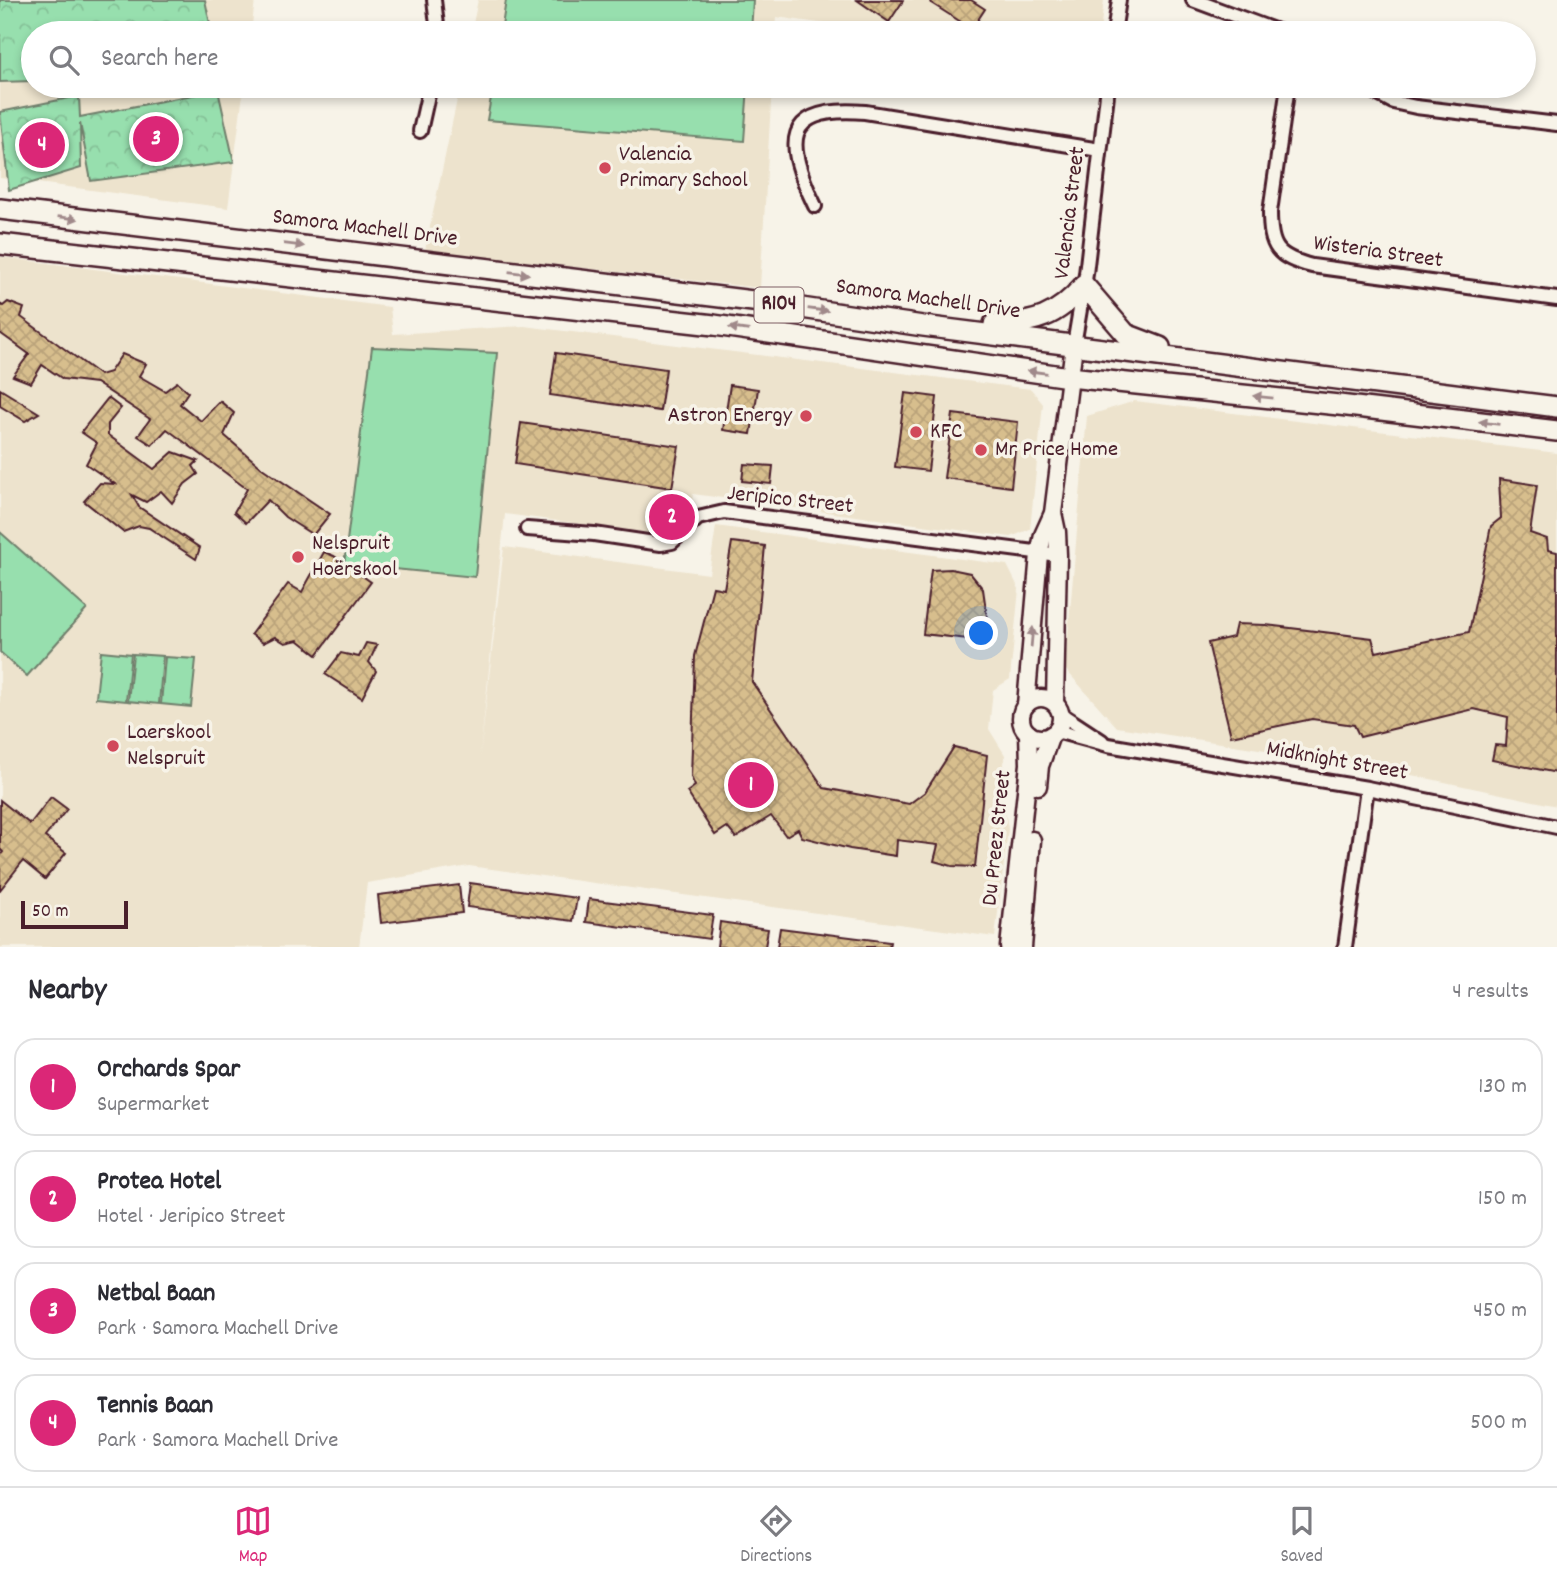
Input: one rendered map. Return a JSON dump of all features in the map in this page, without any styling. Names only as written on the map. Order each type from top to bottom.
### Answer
[{"type":"main road","name":"Samora Machell Drive","points":[[0,209],[761,302],[923,326],[1557,407]]},
{"type":"main road","name":"R104","points":[[0,244],[714,325],[1069,377],[1557,431]]},
{"type":"main road","points":[[923,326],[1022,324],[1035,321],[1057,310],[1084,285],[1126,334],[1149,344],[1296,374]]},
{"type":"street","points":[[435,0],[437,21]]},
{"type":"street","points":[[1116,21],[1119,0]]},
{"type":"street","points":[[1193,0],[1250,21]]},
{"type":"street","points":[[420,131],[427,98]]},
{"type":"street","name":"Valencia Street","points":[[1074,345],[1106,98]]},
{"type":"street","name":"Wisteria Street","points":[[1286,98],[1270,212],[1270,232],[1281,254],[1312,266],[1557,299]]},
{"type":"street","points":[[1386,98],[1416,107],[1557,124]]},
{"type":"street","points":[[815,206],[802,180],[796,157],[797,138],[799,127],[809,118],[828,111],[865,112],[1100,150]]},
{"type":"street","points":[[1053,513],[1058,555],[1058,708],[1061,720],[1054,733],[1040,738],[1028,733],[1021,718],[1026,705],[1039,554],[1043,535],[1053,513],[1074,345]]},
{"type":"street","name":"Jeripico Street","points":[[527,529],[594,534],[662,544],[672,542],[698,519],[724,512],[1058,555]]},
{"type":"street","points":[[1026,705],[1043,698],[1058,708]]},
{"type":"street","name":"Midknight Street","points":[[1058,708],[1108,745]]},
{"type":"street","name":"Du Preez Street","points":[[1009,947],[1029,764],[1028,733]]},
{"type":"street","name":"Midknight Street","points":[[1054,733],[1108,745],[1367,788],[1557,827]]},
{"type":"street","name":"Du Preez Street","points":[[1023,947],[1040,766],[1054,733]]},
{"type":"street","points":[[1345,947],[1367,788]]},
{"type":"shaded area","points":[[0,0],[255,0],[252,21],[21,21],[21,98],[242,98],[228,208],[0,178]]},
{"type":"shaded area","points":[[478,0],[1104,0],[1101,21],[805,21],[776,17],[776,21],[474,21]]},
{"type":"shaded area","name":"Valencia Primary School","points":[[457,98],[771,98],[760,288],[425,250]]},
{"type":"shaded area","points":[[0,257],[390,307],[393,334],[524,326],[1031,389],[1043,404],[1030,529],[1011,537],[693,494],[690,514],[665,535],[505,514],[480,756],[504,547],[709,574],[716,526],[1007,565],[1019,589],[1010,679],[993,690],[989,729],[1005,755],[1001,790],[1008,829],[995,937],[469,866],[367,883],[359,947],[0,947]]},
{"type":"shaded area","points":[[1135,401],[1557,453],[1557,806],[1369,766],[1117,727],[1065,669],[1087,416]]},
{"type":"green space","points":[[0,0],[205,0],[209,21],[21,21],[21,81],[0,82]]},
{"type":"green space","points":[[506,0],[753,0],[752,21],[503,21]]},
{"type":"green space","points":[[79,98],[80,117],[177,98],[220,98],[234,162],[91,181],[80,123],[81,168],[9,190],[0,112]]},
{"type":"green space","points":[[491,98],[747,98],[744,141],[487,120]]},
{"type":"green space","points":[[372,347],[497,353],[475,577],[344,564]]},
{"type":"green space","points":[[0,532],[87,609],[27,676],[0,652]]},
{"type":"green space","points":[[101,651],[131,654],[126,701],[96,698]]},
{"type":"green space","points":[[133,654],[163,656],[159,704],[128,701]]},
{"type":"green space","points":[[165,657],[196,659],[191,707],[161,704]]},
{"type":"building","points":[[857,0],[902,0],[888,21]]},
{"type":"building","points":[[933,0],[971,0],[985,9],[977,21],[959,21],[931,3]]},
{"type":"building","points":[[8,302],[24,308],[21,317],[100,375],[110,372],[122,354],[146,364],[139,376],[165,391],[177,382],[188,392],[180,404],[201,421],[220,401],[234,413],[224,435],[262,468],[330,514],[313,535],[285,517],[268,500],[246,523],[234,512],[247,489],[167,429],[152,445],[138,436],[150,419],[96,383],[63,379],[42,365],[31,383],[13,376],[29,354],[0,333],[0,304],[3,306]]},
{"type":"building","points":[[556,353],[666,369],[660,411],[550,395]]},
{"type":"building","points":[[730,385],[758,389],[751,434],[723,430]]},
{"type":"building","points":[[0,389],[39,413],[25,421],[0,406]]},
{"type":"building","name":"KFC","points":[[905,393],[937,397],[928,471],[895,467]]},
{"type":"building","points":[[108,398],[121,408],[108,424],[108,435],[154,469],[173,452],[198,461],[193,466],[198,474],[185,484],[172,503],[161,491],[146,502],[132,495],[139,507],[200,548],[196,559],[149,528],[139,526],[123,532],[84,501],[100,483],[115,484],[86,464],[97,443],[81,432]]},
{"type":"building","name":"Mr Price Home","points":[[953,414],[1018,422],[1011,487],[944,478]]},
{"type":"building","points":[[521,423],[679,446],[672,488],[515,464]]},
{"type":"building","points":[[744,464],[773,466],[771,484],[742,481]]},
{"type":"building","points":[[1499,479],[1537,485],[1530,533],[1547,539],[1548,550],[1557,552],[1557,773],[1492,760],[1495,745],[1506,746],[1508,717],[1474,709],[1360,737],[1354,725],[1312,719],[1231,736],[1208,643],[1233,637],[1236,624],[1372,638],[1376,652],[1469,632],[1491,526],[1501,518]]},
{"type":"building","points":[[732,542],[765,546],[752,682],[824,788],[909,804],[925,792],[954,747],[987,755],[975,867],[952,866],[934,861],[938,845],[897,840],[896,856],[850,849],[802,837],[798,829],[786,836],[771,816],[736,838],[727,827],[715,835],[687,792],[695,786],[691,777],[695,656],[713,587],[724,589]]},
{"type":"building","points":[[324,552],[371,582],[317,655],[298,640],[285,643],[275,637],[263,643],[251,634],[288,584],[302,592]]},
{"type":"building","points":[[951,569],[970,573],[983,589],[988,624],[986,641],[923,634],[931,570]]},
{"type":"building","points":[[366,643],[377,645],[369,662],[376,671],[362,698],[325,674],[341,653],[359,657]]},
{"type":"building","points":[[51,797],[67,809],[45,837],[66,853],[45,879],[23,861],[0,890],[0,856],[3,852],[0,849],[0,800],[30,824]]},
{"type":"building","points":[[470,883],[577,898],[573,921],[467,907]]},
{"type":"building","points":[[459,885],[462,913],[381,923],[378,895]]},
{"type":"building","points":[[589,899],[713,915],[709,939],[586,922]]},
{"type":"building","points":[[720,922],[768,929],[765,947],[717,947]]},
{"type":"building","points":[[780,928],[890,942],[889,947],[777,947]]},
{"type":"place","name":"Netbal Baan","points":[[156,139]]},
{"type":"place","name":"Tennis Baan","points":[[42,145]]},
{"type":"place","name":"Valencia Primary School","points":[[605,168]]},
{"type":"place","name":"Astron Energy","points":[[806,416]]},
{"type":"place","name":"KFC","points":[[916,432]]},
{"type":"place","name":"Mr Price Home","points":[[981,450]]},
{"type":"place","name":"Protea Hotel","points":[[672,517]]},
{"type":"place","name":"Nelspruit Hoërskool","points":[[298,557]]},
{"type":"place","name":"Laerskool Nelspruit","points":[[113,746]]},
{"type":"place","name":"Orchards Spar","points":[[751,785]]}]
